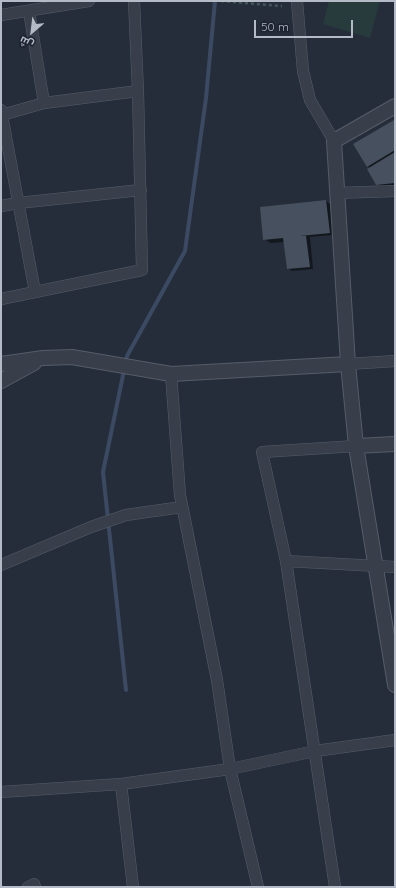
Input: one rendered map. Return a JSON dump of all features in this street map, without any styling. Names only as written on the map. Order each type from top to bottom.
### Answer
[{"type":"street","points":[[1,15],[89,1]]},
{"type":"street","points":[[1,299],[142,270],[138,91],[134,1]]},
{"type":"street","points":[[297,1],[302,71],[310,100],[334,141],[348,364],[356,446],[395,685]]},
{"type":"street","points":[[29,11],[44,103]]},
{"type":"street","points":[[35,292],[2,112],[44,103],[138,91]]},
{"type":"street","points":[[334,141],[395,106]]},
{"type":"street","points":[[1,206],[140,190]]},
{"type":"street","points":[[337,193],[395,191]]},
{"type":"street","points":[[1,364],[43,358],[72,358],[171,374],[395,360]]},
{"type":"street","points":[[1,381],[43,358]]},
{"type":"street","points":[[171,374],[182,507],[217,680],[230,769],[258,887]]},
{"type":"street","points":[[335,887],[286,561],[262,452],[395,444]]},
{"type":"street","points":[[1,565],[91,527],[126,516],[182,507]]},
{"type":"street","points":[[286,561],[395,567]]},
{"type":"street","points":[[1,792],[122,784],[230,769],[315,751],[395,740]]},
{"type":"street","points":[[122,784],[133,887]]},
{"type":"street","points":[[28,887],[34,884],[35,887]]},
{"type":"path","points":[[221,1],[282,6]]},
{"type":"shaded area","points":[[329,1],[380,1],[370,38],[323,24]]},
{"type":"building","points":[[394,120],[395,150],[367,167],[353,144]]},
{"type":"building","points":[[395,152],[395,183],[376,185],[367,169]]},
{"type":"building","points":[[326,200],[330,233],[300,236],[306,236],[310,267],[287,269],[283,238],[263,240],[260,207]]},
{"type":"waterway","points":[[126,690],[103,472],[127,356],[185,251],[206,98],[215,1]]}]
